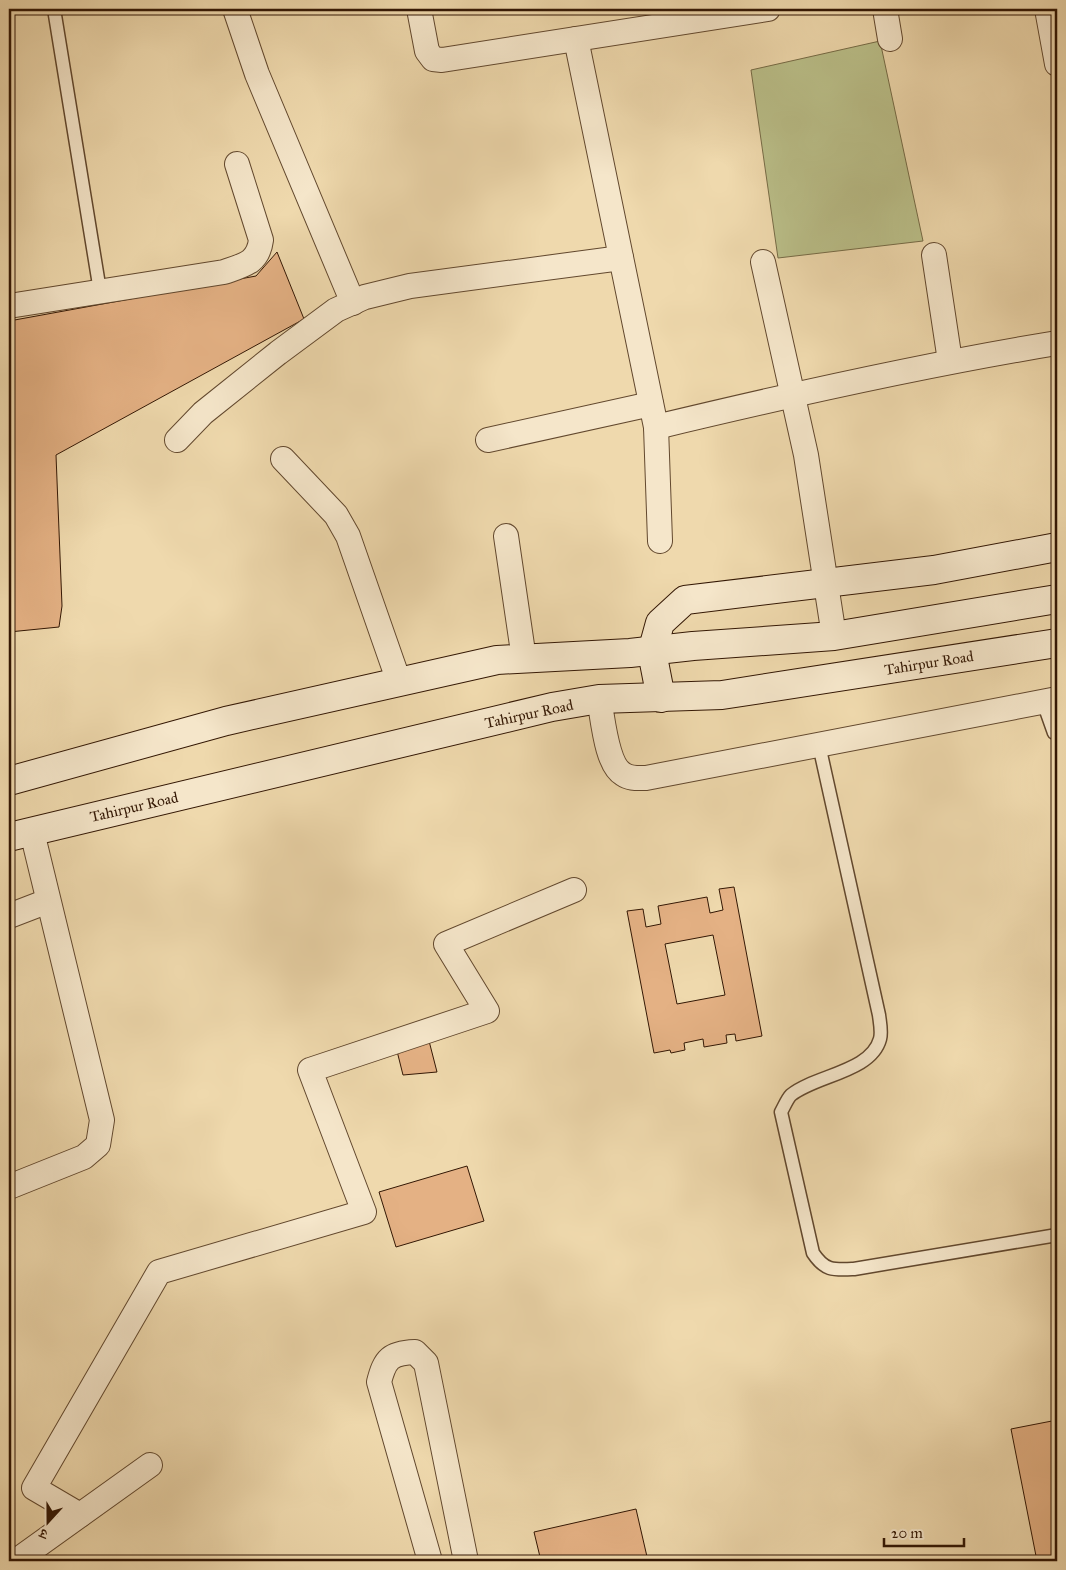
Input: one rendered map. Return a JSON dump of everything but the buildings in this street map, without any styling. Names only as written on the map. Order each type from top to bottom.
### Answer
[{"type":"main road","points":[[661,698],[652,652],[660,623],[685,600],[934,570],[1057,547]]},
{"type":"main road","points":[[9,782],[226,721],[497,660],[652,652],[693,646],[834,636],[1057,599]]},
{"type":"main road","name":"Tahirpur Road","points":[[20,835],[542,710],[599,699],[722,695],[1057,643]]},
{"type":"street","points":[[235,9],[257,74],[353,303]]},
{"type":"street","points":[[419,9],[427,51],[433,59],[442,60],[768,9]]},
{"type":"street","points":[[885,9],[890,39]]},
{"type":"street","points":[[1047,9],[1057,64]]},
{"type":"street","points":[[576,39],[654,415],[660,541]]},
{"type":"street","points":[[9,306],[224,272],[249,263],[259,253],[261,240],[237,164]]},
{"type":"street","points":[[934,255],[950,361]]},
{"type":"street","points":[[177,440],[203,414],[278,353],[336,310],[365,297],[410,286],[621,258]]},
{"type":"street","points":[[763,262],[806,455],[834,636]]},
{"type":"street","points":[[488,440],[792,394],[950,361],[1057,344]]},
{"type":"street","points":[[283,459],[336,515],[348,536],[398,682]]},
{"type":"street","points":[[506,536],[524,659]]},
{"type":"street","points":[[599,699],[614,763],[621,773],[631,778],[646,778],[1050,701]]},
{"type":"street","points":[[9,1187],[84,1157],[98,1144],[102,1120],[48,901],[20,835]]},
{"type":"street","points":[[80,1515],[34,1488],[159,1272],[364,1212],[310,1070],[487,1010],[446,944],[574,890]]},
{"type":"street","points":[[9,916],[48,901]]},
{"type":"street","points":[[430,1561],[379,1382],[384,1364],[398,1353],[415,1352],[426,1363],[466,1561]]},
{"type":"street","points":[[16,1561],[150,1465]]},
{"type":"lane","points":[[54,9],[100,291]]},
{"type":"lane","points":[[1050,701],[1054,733],[1057,734]]},
{"type":"lane","points":[[820,745],[879,1016],[881,1037],[875,1052],[862,1063],[832,1075],[790,1096],[781,1112],[813,1253],[820,1264],[834,1270],[854,1269],[1057,1235]]},
{"type":"green space","points":[[880,41],[923,241],[778,258],[751,70]]}]
